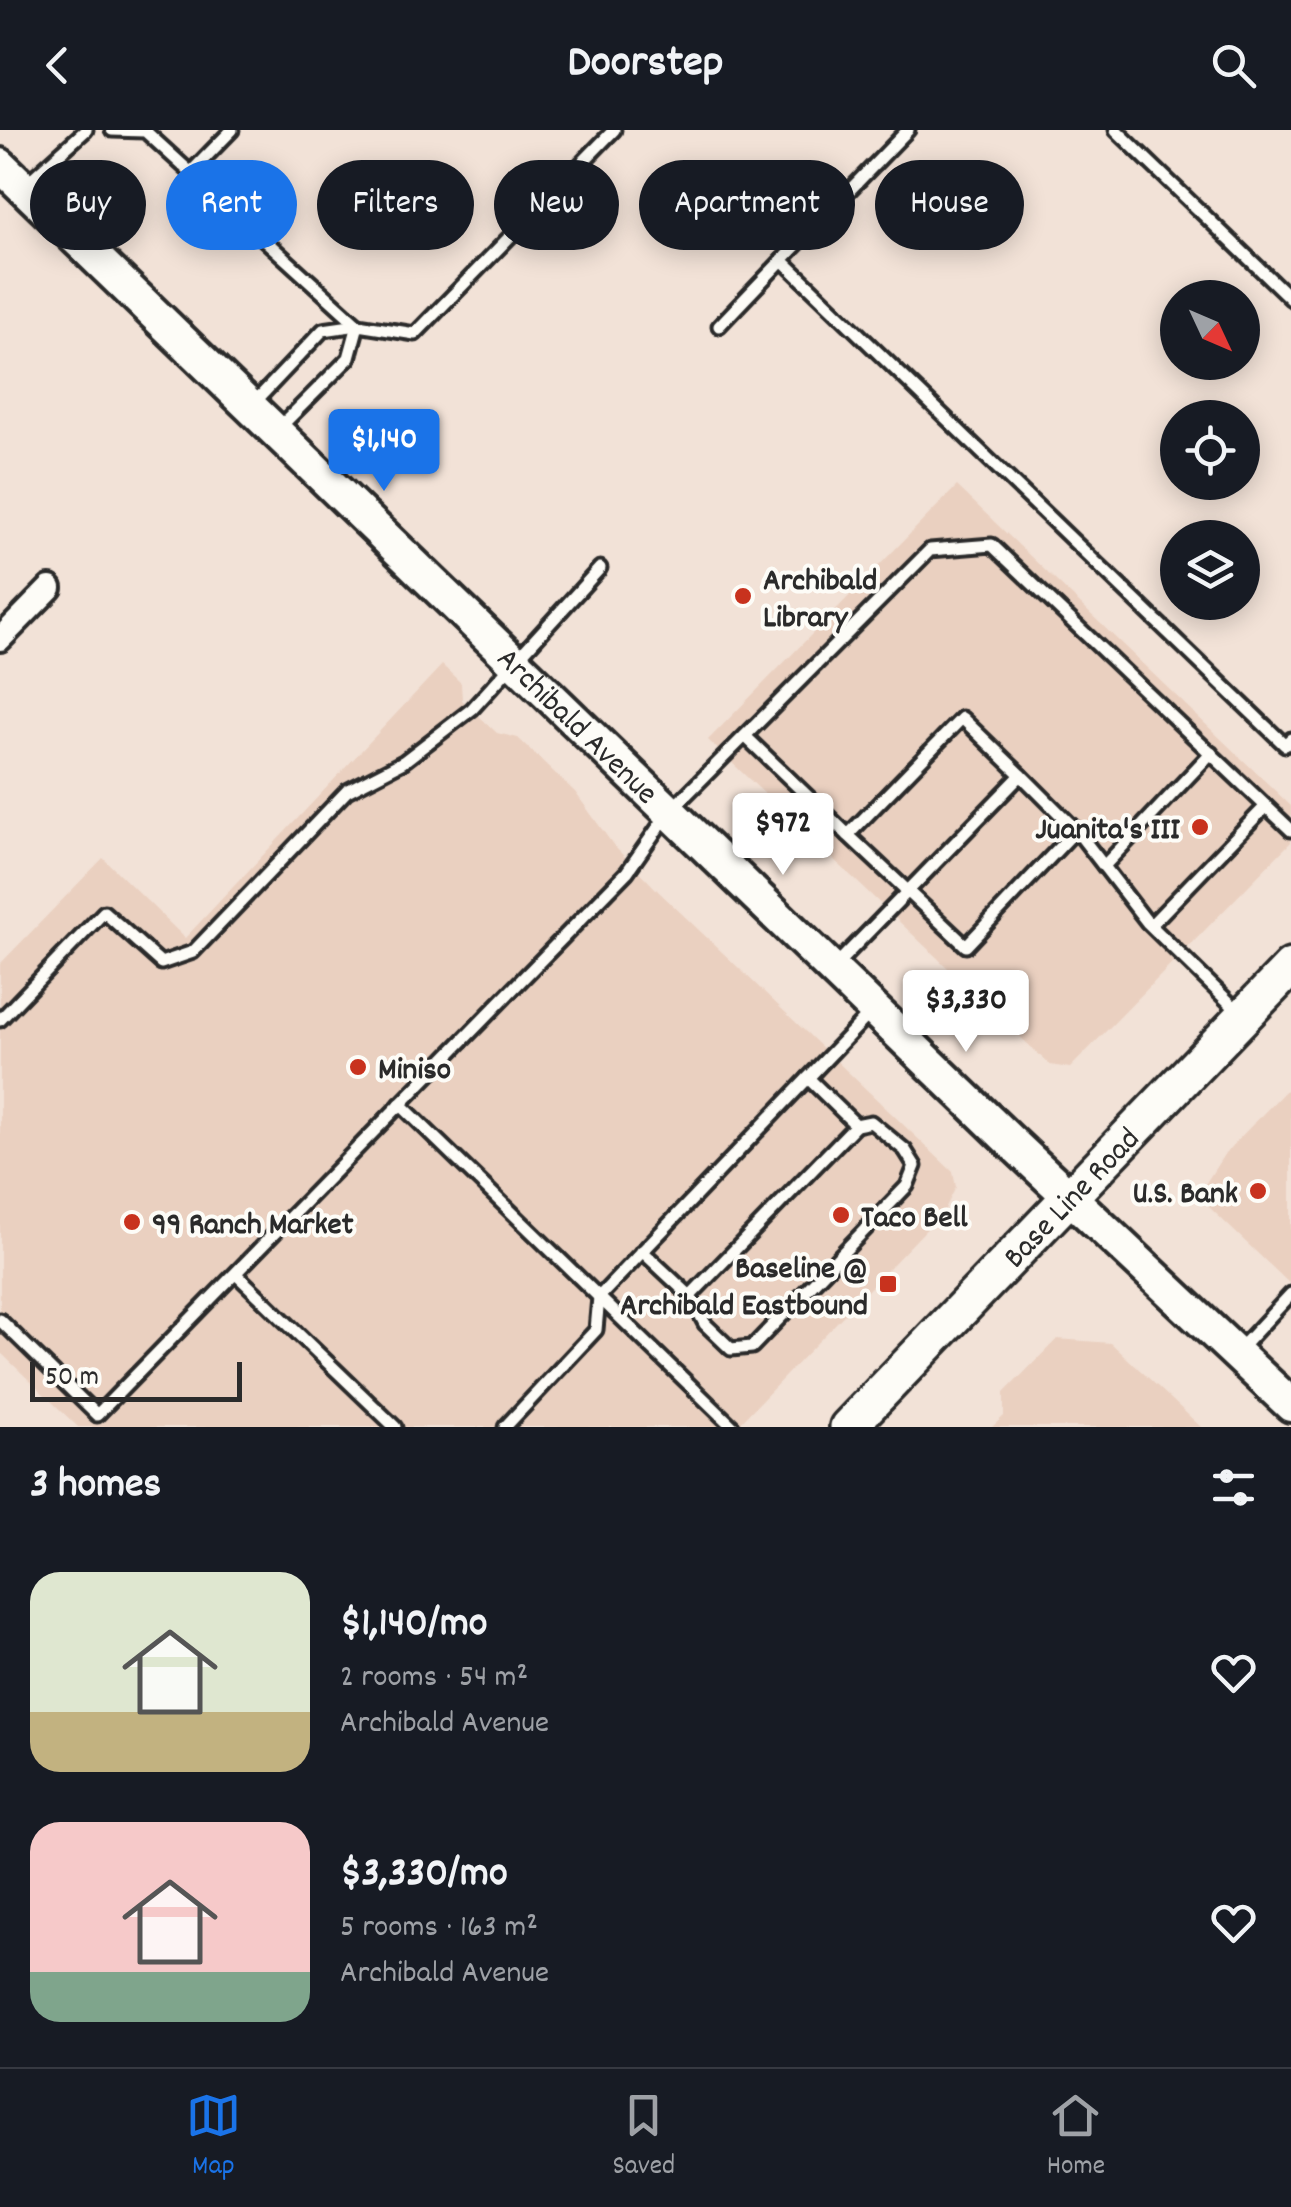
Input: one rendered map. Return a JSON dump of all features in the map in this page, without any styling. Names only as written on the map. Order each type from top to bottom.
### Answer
[{"type":"main road","name":"Archibald Avenue","points":[[11,176],[1070,1198],[1291,1405]]},
{"type":"main road","name":"Base Line Road","points":[[848,1427],[1291,967]]},
{"type":"street","points":[[0,638],[50,588]]},
{"type":"lane","points":[[11,176],[86,130]]},
{"type":"lane","points":[[112,130],[145,131],[178,160]]},
{"type":"lane","points":[[203,160],[232,130]]},
{"type":"lane","points":[[249,407],[323,330],[358,325],[416,334],[614,130]]},
{"type":"lane","points":[[719,326],[908,130]]},
{"type":"lane","points":[[1116,130],[1291,299]]},
{"type":"lane","points":[[276,250],[358,325]]},
{"type":"lane","points":[[782,260],[1286,745],[1291,739]]},
{"type":"lane","points":[[275,432],[349,358],[358,325]]},
{"type":"lane","points":[[0,1320],[97,1414],[236,1276],[626,872],[669,812],[930,550],[992,544],[1291,830]]},
{"type":"lane","points":[[0,1020],[104,912],[161,963],[193,952],[346,791],[447,732],[600,568]]},
{"type":"lane","points":[[848,835],[962,718],[1076,830],[1150,925],[1244,1016]]},
{"type":"lane","points":[[745,736],[966,946],[1076,830]]},
{"type":"lane","points":[[1104,866],[1211,753]]},
{"type":"lane","points":[[832,969],[1021,774]]},
{"type":"lane","points":[[1150,925],[1266,806]]},
{"type":"lane","points":[[505,1427],[596,1330],[599,1297],[874,1009]]},
{"type":"lane","points":[[808,1078],[856,1126]]},
{"type":"lane","points":[[400,1104],[733,1427]]},
{"type":"lane","points":[[642,1252],[690,1296],[706,1324],[731,1348],[752,1347],[907,1186],[915,1166],[905,1150],[871,1122],[856,1126],[690,1296]]},
{"type":"lane","points":[[236,1276],[395,1427]]},
{"type":"lane","points":[[1236,1354],[1291,1294]]},
{"type":"shaded area","points":[[957,486],[1291,806],[1291,842],[1070,1068],[1050,1065],[708,740]]},
{"type":"shaded area","points":[[442,665],[461,683],[462,700],[497,733],[518,738],[575,792],[614,846],[953,1172],[956,1187],[944,1211],[736,1427],[78,1427],[0,1352],[0,964],[103,858],[185,938]]},
{"type":"shaded area","points":[[1291,1085],[1291,1285],[1209,1207],[1202,1189],[1225,1153]]},
{"type":"shaded area","points":[[1057,1339],[1111,1343],[1201,1427],[992,1427],[1004,1416],[1004,1393]]},
{"type":"place","name":"Archibald Library","points":[[743,596]]},
{"type":"place","name":"Juanita's III","points":[[1200,827]]},
{"type":"place","name":"Miniso","points":[[358,1067]]},
{"type":"place","name":"U.S. Bank","points":[[1258,1191]]},
{"type":"place","name":"Taco Bell","points":[[841,1215]]},
{"type":"place","name":"99 Ranch Market","points":[[132,1222]]},
{"type":"place","name":"Baseline @ Archibald Eastbound","points":[[888,1284]]}]
